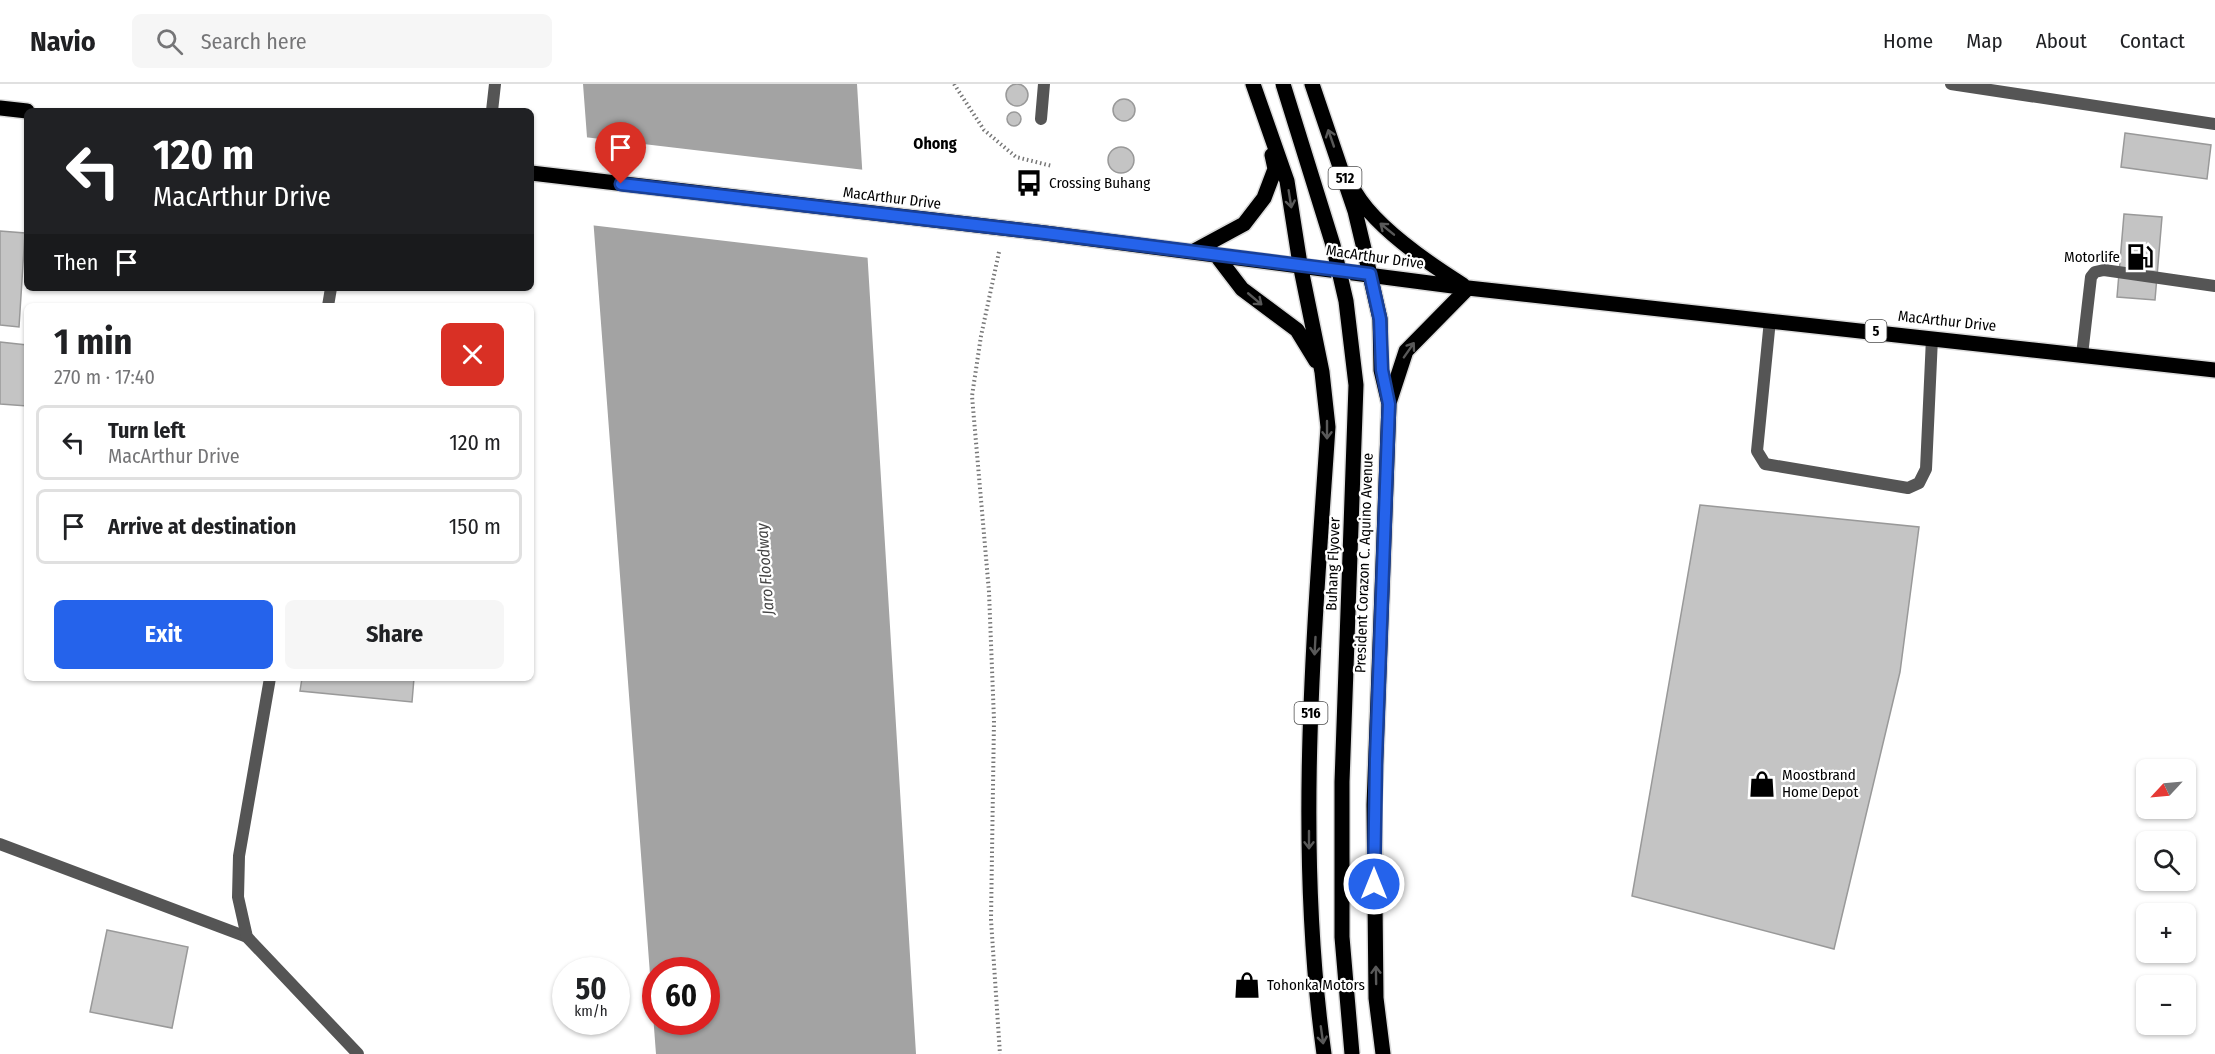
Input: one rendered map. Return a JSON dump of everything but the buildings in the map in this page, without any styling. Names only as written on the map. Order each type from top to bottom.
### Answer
[{"type":"main road","points":[[1253,84],[1287,181],[1300,264]]},
{"type":"main road","name":"Buhang Flyover","points":[[1283,84],[1311,168],[1333,245],[1346,301],[1356,385],[1342,782],[1342,937],[1352,1054]]},
{"type":"main road","name":"President Corazon C. Aquino Avenue","points":[[1312,84],[1343,172],[1370,274],[1380,319],[1382,370],[1389,404],[1374,816],[1376,998],[1383,1054]]},
{"type":"main road","points":[[0,108],[24,111]]},
{"type":"main road","points":[[1194,251],[1244,225],[1264,198],[1275,169],[1267,127]]},
{"type":"main road","points":[[1343,172],[1363,207],[1385,229],[1438,269],[1468,288],[1406,351],[1389,404]]},
{"type":"main road","name":"MacArthur Drive","points":[[534,173],[1300,264],[1468,288],[2215,370]]},
{"type":"main road","points":[[1216,255],[1242,289],[1297,330],[1322,372]]},
{"type":"main road","name":"516","points":[[1300,264],[1322,372],[1328,427],[1309,762],[1309,866],[1314,976],[1324,1054]]},
{"type":"street","points":[[492,108],[495,84]]},
{"type":"street","points":[[1041,119],[1044,84]]},
{"type":"street","points":[[1951,84],[2215,124]]},
{"type":"street","points":[[2082,355],[2091,277],[2095,272],[2104,270],[2215,286]]},
{"type":"street","points":[[1770,320],[1757,451],[1759,458],[1765,464],[1908,488],[1919,483],[1926,469],[1932,338]]},
{"type":"street","points":[[247,937],[238,897],[239,856],[269,681]]},
{"type":"street","points":[[0,844],[247,937],[358,1054]]},
{"type":"path","points":[[954,84],[984,130],[1016,157],[1052,166]]},
{"type":"path","points":[[1000,1054],[991,920],[994,720],[991,627],[981,472],[972,396],[981,336],[1004,229]]},
{"type":"water","name":"Jaro Floodway","points":[[583,84],[857,84],[916,1054],[656,1054],[655,1035],[720,1035],[720,957],[649,957]]},
{"type":"pier","points":[[584,137],[865,170],[870,258],[590,225]]},
{"type":"place","name":"Crossing Buhang","points":[[1029,183]]},
{"type":"place","name":"Motorlife","points":[[2140,257]]},
{"type":"place","name":"Moostbrand Home Depot","points":[[1762,784]]},
{"type":"place","name":"Tohonka Motors","points":[[1247,985]]},
{"type":"district","name":"Ohong","points":[[935,143]]},
{"type":"route","points":[[621,184],[1045,233],[1370,274],[1380,319],[1382,370],[1389,404],[1374,805],[1374,884]]}]
